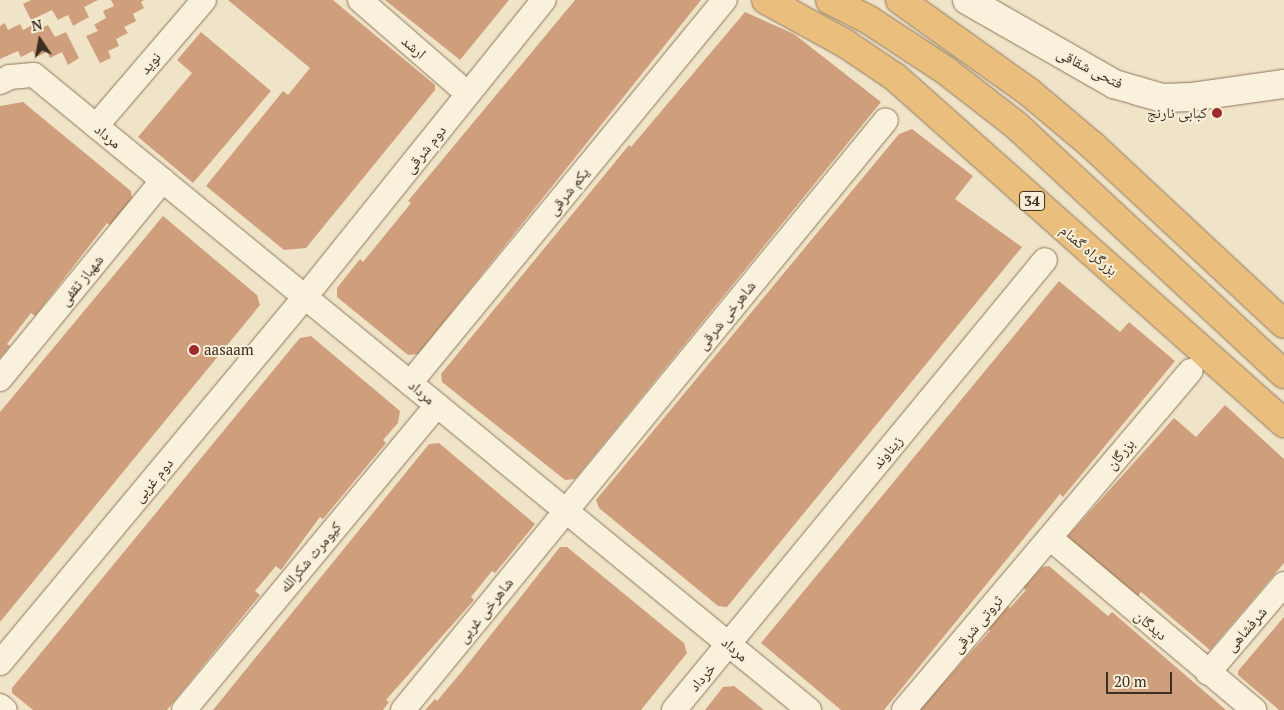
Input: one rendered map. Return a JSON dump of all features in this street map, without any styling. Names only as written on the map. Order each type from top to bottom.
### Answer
[{"type":"highway","name":"بزرگراه گمنام","points":[[766,0],[846,44],[895,77],[1284,422]]},
{"type":"highway","points":[[830,0],[869,20],[945,70],[1016,125],[1284,374]]},
{"type":"highway","points":[[900,0],[1029,92],[1092,144],[1284,324]]},
{"type":"main road","name":"فتحی شقاقی","points":[[967,0],[1114,84],[1163,98],[1191,97],[1284,84]]},
{"type":"street","name":"نوید","points":[[96,126],[204,0]]},
{"type":"street","name":"ارشد","points":[[360,0],[468,94]]},
{"type":"street","name":"دوم شرقی","points":[[306,297],[544,0]]},
{"type":"street","name":"یکم شرقی","points":[[410,383],[725,0]]},
{"type":"street","name":"مرداد","points":[[0,82],[10,77],[34,75],[809,710]]},
{"type":"street","name":"شاهرخی شرقی","points":[[566,510],[886,120]]},
{"type":"street","name":"شهباز ثقفی","points":[[0,379],[163,180]]},
{"type":"street","name":"زیناوند","points":[[729,644],[1046,260]]},
{"type":"street","name":"دوم غربی","points":[[0,663],[306,297]]},
{"type":"street","name":"بزرگان","points":[[1050,538],[1190,371]]},
{"type":"street","name":"کیومرث شکرالله","points":[[184,710],[437,404]]},
{"type":"street","name":"شاهرخی غربی","points":[[403,710],[566,510]]},
{"type":"street","name":"دیدگان","points":[[1050,538],[1254,710]]},
{"type":"street","name":"ثروتی شرقی","points":[[904,710],[1050,538]]},
{"type":"street","name":"شرفشاهی","points":[[1208,673],[1284,584]]},
{"type":"street","name":"خرداد","points":[[674,710],[729,644]]},
{"type":"street","points":[[0,706],[5,710]]},
{"type":"building","points":[[31,0],[98,0],[84,7],[89,17],[73,26],[68,15],[58,20],[52,10],[31,20],[23,4]]},
{"type":"building","points":[[111,0],[144,0],[141,2],[144,8],[133,14],[136,21],[124,27],[128,33],[116,39],[119,46],[108,51],[111,58],[100,63],[86,36],[98,31],[94,25],[106,18],[103,11],[114,6]]},
{"type":"building","points":[[228,0],[333,0],[435,85],[435,90],[306,248],[284,250],[206,186],[283,91],[288,95],[310,68]]},
{"type":"building","points":[[385,0],[509,0],[460,60]]},
{"type":"building","points":[[575,0],[701,0],[418,354],[408,355],[337,297],[337,288],[360,259],[363,262],[411,203],[408,201]]},
{"type":"building","points":[[745,12],[794,34],[881,102],[575,479],[565,480],[442,382],[441,374],[629,145],[631,147]]},
{"type":"building","points":[[5,23],[8,30],[20,24],[23,30],[34,24],[37,30],[48,25],[55,37],[66,32],[79,58],[68,65],[62,52],[50,58],[47,52],[36,57],[33,51],[21,57],[18,51],[0,59],[0,26]]},
{"type":"building","points":[[201,32],[271,91],[193,183],[138,137],[192,73],[177,60]]},
{"type":"building","points":[[23,102],[131,191],[132,199],[110,225],[107,223],[35,316],[31,313],[7,344],[10,346],[0,358],[0,106]]},
{"type":"building","points":[[912,129],[973,176],[955,199],[1022,247],[727,607],[718,606],[599,508],[596,500],[899,134]]},
{"type":"building","points":[[163,216],[257,295],[260,305],[0,622],[0,412]]},
{"type":"building","points":[[1059,281],[1120,332],[1129,322],[1175,361],[1063,497],[1060,494],[884,710],[841,710],[761,643]]},
{"type":"building","points":[[311,336],[400,411],[398,423],[383,440],[386,443],[323,519],[320,517],[281,570],[276,566],[255,591],[260,595],[167,710],[33,710],[12,693],[12,688],[294,345],[300,338]]},
{"type":"building","points":[[1225,405],[1284,459],[1284,563],[1210,650],[1141,592],[1138,596],[1069,540],[1068,536],[1174,418],[1196,437]]},
{"type":"building","points":[[439,443],[535,524],[495,573],[492,571],[471,597],[474,600],[386,700],[389,702],[383,710],[213,710],[429,444]]},
{"type":"building","points":[[560,547],[567,547],[684,643],[687,653],[641,710],[425,710],[435,699],[437,701],[463,670]]},
{"type":"building","points":[[1049,566],[1108,616],[1112,612],[1226,710],[919,710],[990,631],[988,628],[1026,590],[1023,588],[1042,567]]},
{"type":"building","points":[[1284,617],[1284,710],[1279,710],[1238,675],[1238,671]]},
{"type":"building","points":[[734,686],[764,710],[705,710],[723,687]]},
{"type":"place","name":"کبابی نارنج","points":[[1217,113]]},
{"type":"place","name":"aasaam","points":[[194,350]]}]
